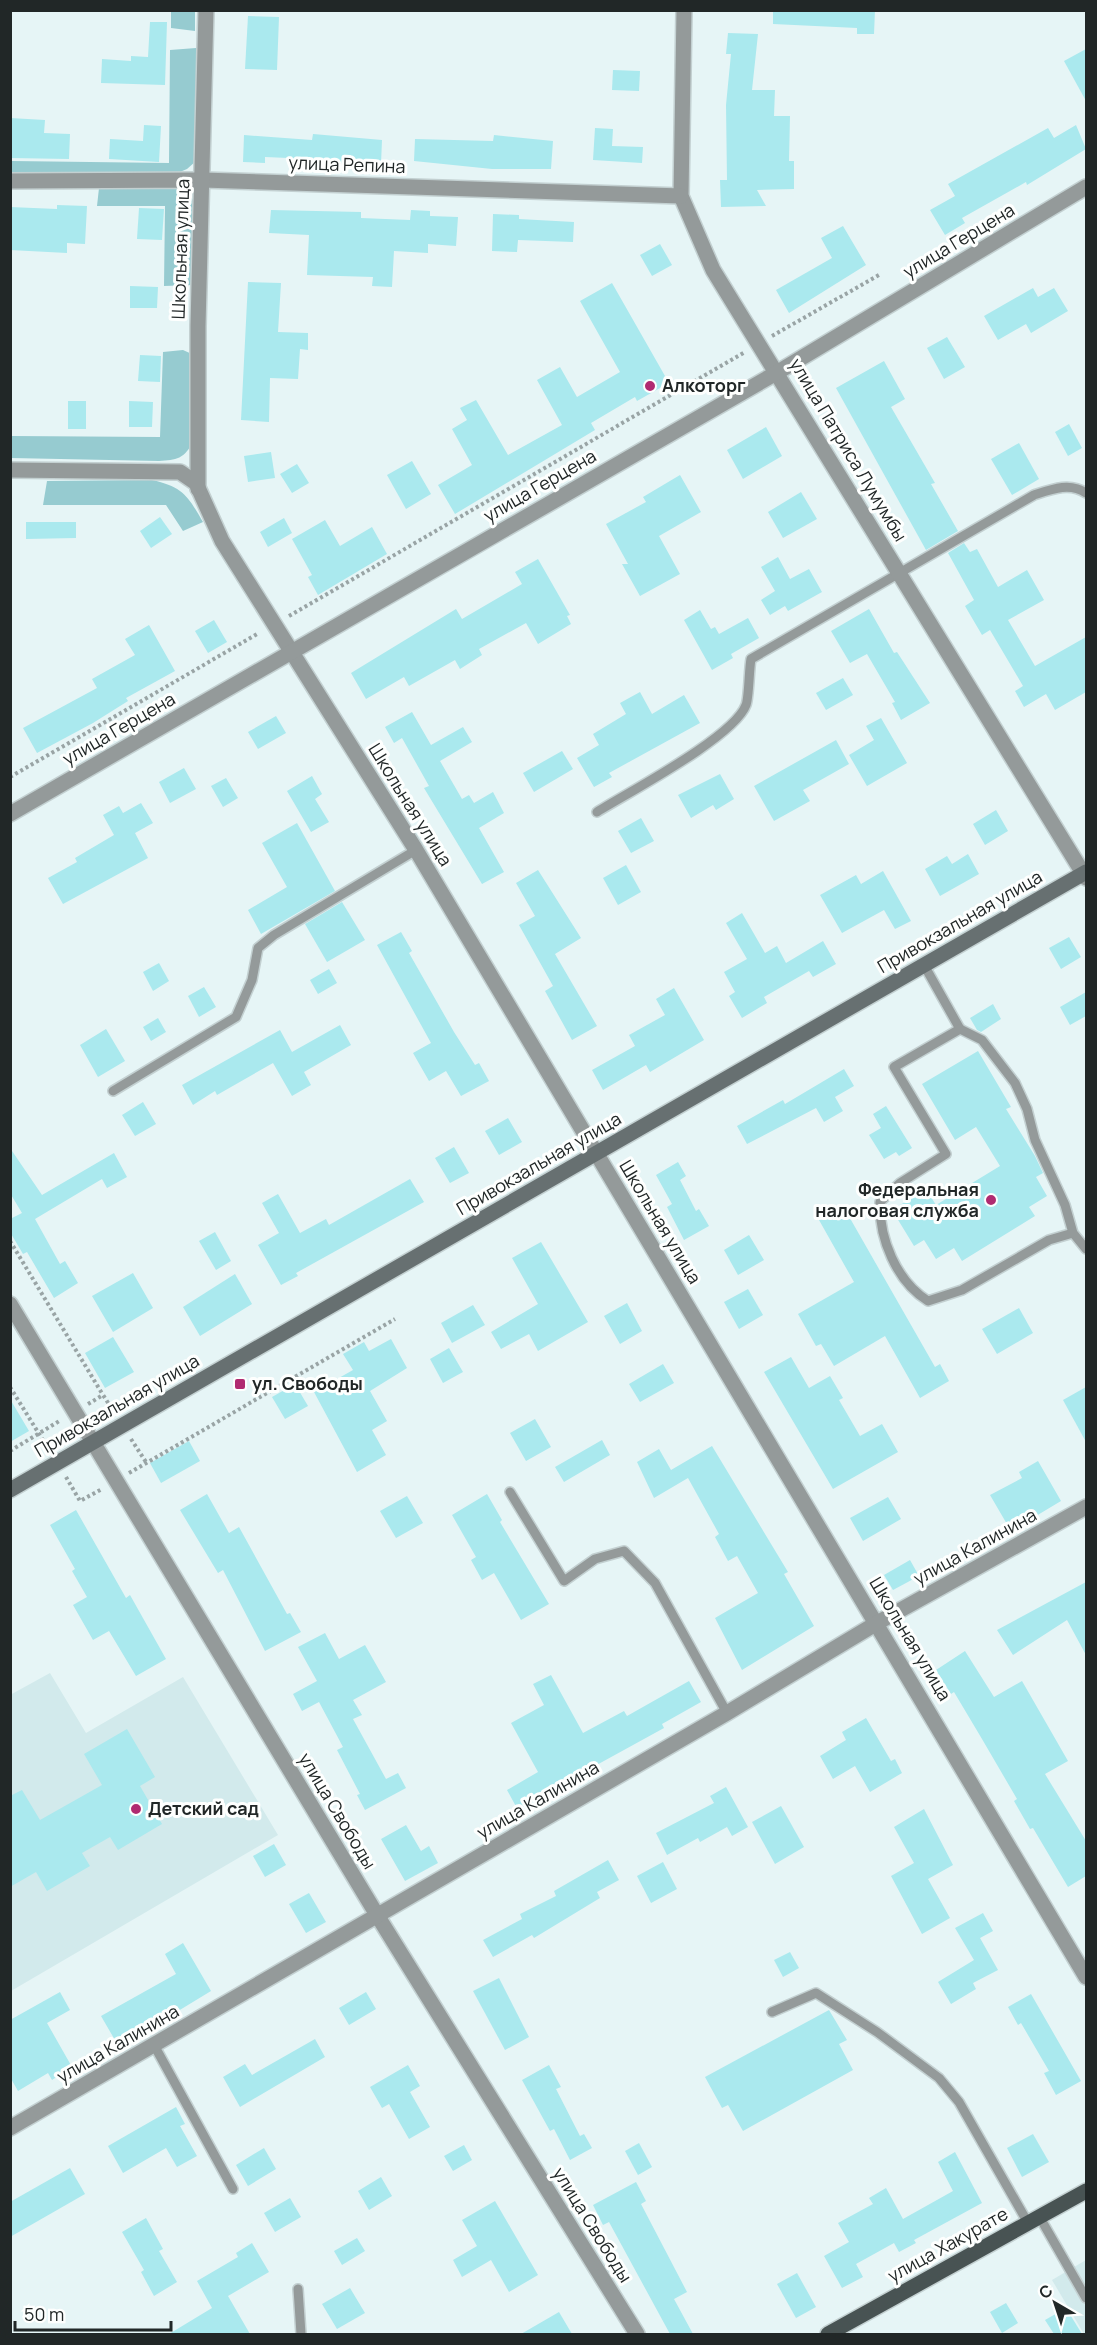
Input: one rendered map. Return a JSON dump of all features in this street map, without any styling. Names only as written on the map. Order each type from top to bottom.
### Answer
[{"type":"main road","name":"улица Хакурате","points":[[828,2334],[1086,2190]]},
{"type":"street","name":"Школьная улица","points":[[206,10],[198,326],[198,489],[222,541],[416,850],[878,1623],[1086,1977]]},
{"type":"street","name":"улица Патриса Лумумбы","points":[[684,10],[681,196],[713,270],[1086,874]]},
{"type":"street","name":"улица Репина","points":[[10,181],[203,180],[681,196]]},
{"type":"street","name":"улица Герцена","points":[[10,814],[778,372],[1086,188]]},
{"type":"street","points":[[10,470],[169,472],[187,476],[198,489]]},
{"type":"street","name":"Привокзальная улица","points":[[10,1490],[1086,874]]},
{"type":"street","name":"улица Свободы","points":[[10,1304],[377,1915],[637,2334]]},
{"type":"street","name":"улица Калинина","points":[[10,2128],[727,1713],[878,1623],[1086,1507]]},
{"type":"lane","points":[[597,813],[703,746],[729,726],[747,705],[751,659],[1034,495],[1056,487],[1079,488],[1086,493]]},
{"type":"lane","points":[[113,1091],[236,1017],[252,980],[258,948],[274,935],[416,850]]},
{"type":"lane","points":[[924,965],[960,1029],[982,1040],[1015,1083],[1027,1109],[1035,1140],[1065,1205],[1073,1233],[1086,1250]]},
{"type":"lane","points":[[960,1029],[894,1067],[946,1154],[900,1182],[880,1202],[879,1220],[887,1247],[899,1270],[917,1294],[928,1301],[962,1290],[1048,1240],[1073,1233]]},
{"type":"lane","points":[[510,1492],[564,1581],[595,1559],[624,1551],[655,1583],[727,1713]]},
{"type":"lane","points":[[772,2012],[816,1993],[877,2032],[939,2078],[958,2102],[1086,2298]]},
{"type":"lane","points":[[154,2045],[233,2189]]},
{"type":"lane","points":[[298,2289],[301,2334]]},
{"type":"path","points":[[10,777],[879,275]]},
{"type":"path","points":[[10,1241],[104,1395]]},
{"type":"path","points":[[10,1387],[80,1501],[395,1319]]},
{"type":"shaded area","points":[[171,11],[195,11],[195,31],[171,28]]},
{"type":"shaded area","points":[[196,48],[196,161],[187,169],[175,174],[11,172],[11,161],[169,163],[170,50]]},
{"type":"shaded area","points":[[163,187],[185,190],[193,200],[193,285],[164,286],[165,206],[97,206],[99,188]]},
{"type":"shaded area","points":[[183,350],[194,355],[193,441],[183,455],[175,459],[159,461],[11,458],[11,436],[160,437],[163,352]]},
{"type":"shaded area","points":[[152,480],[171,486],[184,494],[203,522],[183,531],[166,505],[43,505],[47,481]]},
{"type":"shaded area","name":"Детский сад","points":[[50,1673],[86,1733],[183,1677],[278,1835],[11,1991],[10,1695]]},
{"type":"shaded area","points":[[1086,2260],[1086,2334],[1084,2334],[1052,2280]]},
{"type":"building","points":[[773,10],[875,10],[874,34],[857,34],[857,28],[773,24]]},
{"type":"building","points":[[248,16],[279,17],[277,70],[245,69]]},
{"type":"building","points":[[150,22],[167,22],[165,85],[101,83],[102,59],[131,61],[131,56],[148,57]]},
{"type":"building","points":[[728,33],[758,34],[752,90],[775,90],[774,116],[790,116],[789,161],[794,161],[794,189],[757,190],[766,206],[721,207],[720,180],[727,180],[726,105],[731,54],[726,54]]},
{"type":"building","points":[[1086,49],[1086,101],[1064,61]]},
{"type":"building","points":[[613,70],[640,71],[639,91],[612,90]]},
{"type":"building","points":[[10,118],[45,120],[44,133],[70,134],[69,159],[10,158]]},
{"type":"building","points":[[144,125],[161,126],[159,162],[109,159],[110,139],[143,141]]},
{"type":"building","points":[[1076,125],[1086,149],[1027,185],[1026,182],[962,218],[965,223],[945,235],[930,210],[955,196],[948,184],[1048,128],[1054,138]]},
{"type":"building","points":[[595,128],[613,129],[612,146],[643,147],[642,163],[593,160]]},
{"type":"building","points":[[313,134],[382,140],[381,164],[311,163],[312,159],[265,157],[265,163],[243,162],[244,135],[312,140]]},
{"type":"building","points":[[494,135],[553,141],[551,169],[492,169],[414,161],[415,139],[493,141]]},
{"type":"building","points":[[57,205],[87,206],[85,244],[67,243],[67,253],[10,250],[10,207],[57,209]]},
{"type":"building","points":[[139,208],[164,209],[162,240],[137,239]]},
{"type":"building","points":[[271,210],[361,212],[361,218],[410,220],[411,210],[430,211],[430,216],[458,217],[456,246],[428,244],[428,253],[394,251],[392,287],[372,286],[373,277],[307,275],[309,235],[269,233]]},
{"type":"building","points":[[493,214],[519,215],[519,219],[574,222],[573,242],[518,240],[517,252],[492,251]]},
{"type":"building","points":[[843,226],[866,265],[789,313],[776,290],[832,258],[821,238]]},
{"type":"building","points":[[660,244],[672,265],[652,276],[640,255]]},
{"type":"building","points":[[248,282],[281,283],[278,332],[308,333],[308,350],[300,349],[298,379],[270,378],[269,422],[241,420]]},
{"type":"building","points":[[612,283],[669,383],[637,401],[635,397],[591,423],[595,430],[455,514],[438,485],[472,465],[452,429],[467,420],[460,408],[476,400],[508,455],[562,425],[537,380],[560,367],[577,397],[620,372],[580,301]]},
{"type":"building","points":[[130,286],[158,287],[157,308],[130,308]]},
{"type":"building","points":[[1033,288],[1038,297],[1054,288],[1068,311],[1031,333],[1026,324],[998,340],[984,316]]},
{"type":"building","points":[[947,337],[965,367],[944,379],[927,348]]},
{"type":"building","points":[[140,355],[161,356],[160,382],[138,381]]},
{"type":"building","points":[[884,361],[905,399],[891,407],[935,483],[931,484],[958,531],[926,550],[836,388]]},
{"type":"building","points":[[68,401],[86,401],[86,429],[68,429]]},
{"type":"building","points":[[129,401],[153,402],[152,427],[129,427]]},
{"type":"building","points":[[1069,424],[1082,448],[1068,456],[1055,432]]},
{"type":"building","points":[[766,427],[782,456],[743,479],[727,450]]},
{"type":"building","points":[[1019,443],[1039,479],[1012,495],[991,459]]},
{"type":"building","points":[[271,452],[275,478],[248,482],[244,456]]},
{"type":"building","points":[[412,461],[431,494],[406,509],[387,475]]},
{"type":"building","points":[[297,464],[309,483],[292,493],[280,474]]},
{"type":"building","points":[[680,475],[701,512],[659,536],[680,574],[640,596],[622,564],[628,564],[606,524],[646,502],[643,497]]},
{"type":"building","points":[[801,492],[817,519],[783,538],[768,512]]},
{"type":"building","points":[[160,517],[172,534],[151,548],[140,531]]},
{"type":"building","points":[[284,518],[292,533],[268,547],[260,532]]},
{"type":"building","points":[[325,520],[340,546],[372,527],[387,554],[318,595],[308,577],[312,575],[292,539]]},
{"type":"building","points":[[26,522],[76,522],[76,538],[26,539]]},
{"type":"building","points":[[964,543],[970,552],[977,549],[998,587],[1027,570],[1044,600],[1008,620],[1035,666],[1086,637],[1086,692],[1055,710],[1046,694],[1024,707],[1015,691],[1023,686],[990,630],[982,635],[965,606],[974,600],[948,553]]},
{"type":"building","points":[[778,557],[790,579],[809,569],[822,592],[788,611],[785,606],[770,615],[761,600],[775,591],[761,567]]},
{"type":"building","points":[[538,559],[570,615],[567,616],[571,624],[538,644],[526,623],[479,649],[482,655],[460,669],[455,660],[409,686],[404,677],[366,699],[351,673],[456,609],[462,619],[522,584],[515,572]]},
{"type":"building","points":[[869,609],[894,653],[897,652],[930,703],[901,720],[892,703],[895,702],[867,654],[850,663],[831,631]]},
{"type":"building","points":[[700,610],[711,629],[715,627],[719,634],[748,618],[759,638],[731,654],[733,658],[712,670],[684,620]]},
{"type":"building","points":[[214,620],[227,642],[208,653],[195,631]]},
{"type":"building","points":[[149,625],[175,671],[126,698],[128,701],[93,723],[37,753],[23,728],[97,688],[92,679],[135,655],[125,639]]},
{"type":"building","points":[[843,678],[853,695],[826,710],[816,693]]},
{"type":"building","points":[[640,692],[652,714],[684,695],[700,723],[609,773],[612,777],[594,787],[577,758],[599,745],[593,734],[626,714],[620,703]]},
{"type":"building","points":[[412,712],[431,745],[463,727],[472,742],[440,761],[462,799],[469,795],[474,803],[493,792],[504,813],[479,828],[504,872],[482,884],[424,788],[429,786],[402,738],[394,743],[385,727]]},
{"type":"building","points":[[276,716],[286,733],[258,749],[248,732]]},
{"type":"building","points":[[881,718],[907,763],[867,786],[849,755],[874,740],[866,726]]},
{"type":"building","points":[[836,740],[849,764],[803,790],[810,801],[774,821],[754,786]]},
{"type":"building","points":[[562,751],[573,769],[534,792],[523,773]]},
{"type":"building","points":[[184,768],[196,789],[170,803],[159,782]]},
{"type":"building","points":[[720,774],[734,799],[716,810],[713,805],[691,818],[678,795]]},
{"type":"building","points":[[312,776],[322,794],[315,799],[329,822],[311,832],[287,791]]},
{"type":"building","points":[[226,778],[238,798],[223,807],[211,786]]},
{"type":"building","points":[[141,803],[153,823],[135,833],[148,858],[63,904],[48,878],[77,862],[75,858],[114,835],[103,815],[119,806],[123,813]]},
{"type":"building","points":[[996,810],[1008,831],[985,845],[973,824]]},
{"type":"building","points":[[641,818],[654,841],[631,853],[618,831]]},
{"type":"building","points":[[297,823],[335,891],[261,934],[248,910],[287,887],[262,843]]},
{"type":"building","points":[[968,854],[979,874],[940,896],[925,869],[947,856],[952,864]]},
{"type":"building","points":[[626,865],[641,892],[618,905],[603,878]]},
{"type":"building","points":[[538,870],[581,938],[555,954],[597,1026],[572,1040],[545,991],[553,986],[519,925],[535,916],[516,883]]},
{"type":"building","points":[[883,871],[911,921],[895,929],[884,910],[842,933],[820,895],[856,875],[861,884]]},
{"type":"building","points":[[342,902],[365,940],[327,962],[305,924]]},
{"type":"building","points":[[742,913],[765,953],[777,946],[786,963],[823,941],[836,964],[813,977],[809,971],[764,997],[767,1003],[742,1018],[729,996],[735,992],[724,972],[747,959],[726,923]]},
{"type":"building","points":[[401,932],[412,951],[409,953],[454,1032],[475,1065],[479,1063],[489,1081],[461,1096],[446,1071],[429,1081],[413,1053],[431,1043],[377,945]]},
{"type":"building","points":[[1069,937],[1081,957],[1061,969],[1049,948]]},
{"type":"building","points":[[159,963],[169,981],[153,991],[143,972]]},
{"type":"building","points":[[329,969],[337,983],[318,994],[310,980]]},
{"type":"building","points":[[204,987],[216,1007],[199,1017],[188,996]]},
{"type":"building","points":[[674,988],[704,1040],[650,1072],[646,1065],[603,1090],[592,1070],[635,1046],[629,1035],[665,1015],[656,999]]},
{"type":"building","points":[[1086,992],[1086,1016],[1070,1025],[1060,1007]]},
{"type":"building","points":[[993,1004],[1001,1019],[981,1032],[977,1030],[970,1018]]},
{"type":"building","points":[[158,1018],[166,1032],[151,1041],[143,1027]]},
{"type":"building","points":[[340,1025],[351,1045],[304,1072],[311,1085],[292,1096],[273,1063],[217,1095],[215,1091],[193,1105],[182,1085],[280,1030],[292,1052]]},
{"type":"building","points":[[106,1029],[125,1061],[98,1077],[80,1045]]},
{"type":"building","name":"Федеральная налоговая служба","points":[[978,1051],[1011,1107],[1006,1109],[1035,1156],[1043,1173],[1036,1177],[1047,1196],[1029,1207],[1035,1216],[962,1261],[954,1248],[936,1259],[924,1240],[914,1246],[892,1210],[926,1189],[936,1205],[1000,1166],[976,1127],[955,1140],[922,1084]]},
{"type":"building","points":[[844,1069],[854,1086],[835,1097],[843,1111],[824,1122],[816,1108],[747,1144],[737,1126],[783,1100],[785,1104]]},
{"type":"building","points":[[143,1102],[156,1124],[135,1136],[122,1115]]},
{"type":"building","points":[[886,1106],[912,1148],[899,1156],[896,1152],[884,1159],[869,1135],[881,1128],[873,1114]]},
{"type":"building","points":[[508,1118],[522,1142],[499,1155],[485,1131]]},
{"type":"building","points":[[454,1147],[469,1173],[450,1183],[435,1158]]},
{"type":"building","points":[[10,1148],[42,1195],[114,1153],[127,1177],[107,1188],[102,1179],[35,1219],[60,1264],[65,1261],[78,1283],[54,1298],[27,1252],[23,1254],[10,1232],[10,1219],[22,1213],[10,1193]]},
{"type":"building","points":[[678,1162],[686,1176],[680,1180],[696,1211],[699,1209],[709,1226],[684,1240],[667,1207],[672,1204],[656,1175]]},
{"type":"building","points":[[410,1179],[424,1202],[296,1273],[298,1276],[281,1285],[258,1245],[279,1233],[262,1203],[278,1194],[300,1233],[326,1219],[329,1225]]},
{"type":"building","points":[[843,1206],[935,1367],[940,1364],[949,1381],[920,1398],[885,1336],[834,1366],[821,1344],[816,1346],[798,1314],[854,1282],[819,1220]]},
{"type":"building","points":[[215,1232],[231,1261],[216,1270],[199,1241]]},
{"type":"building","points":[[749,1235],[764,1260],[738,1275],[724,1250]]},
{"type":"building","points":[[541,1242],[588,1322],[538,1351],[529,1334],[501,1349],[491,1332],[538,1304],[512,1258]]},
{"type":"building","points":[[133,1273],[153,1308],[113,1332],[92,1296]]},
{"type":"building","points":[[235,1274],[252,1304],[200,1336],[183,1307]]},
{"type":"building","points":[[748,1289],[763,1315],[739,1329],[724,1302]]},
{"type":"building","points":[[627,1303],[642,1331],[620,1344],[604,1316]]},
{"type":"building","points":[[473,1305],[485,1325],[452,1343],[441,1323]]},
{"type":"building","points":[[1019,1308],[1033,1333],[997,1354],[982,1329]]},
{"type":"building","points":[[113,1337],[134,1372],[105,1388],[85,1353]]},
{"type":"building","points":[[391,1339],[407,1368],[370,1391],[387,1421],[372,1430],[386,1455],[357,1472],[314,1392],[353,1370],[343,1354],[364,1342],[369,1351]]},
{"type":"building","points":[[449,1348],[463,1372],[443,1383],[430,1359]]},
{"type":"building","points":[[791,1357],[809,1388],[830,1376],[843,1398],[839,1400],[860,1436],[882,1424],[898,1452],[833,1489],[764,1372]]},
{"type":"building","points":[[663,1364],[674,1383],[640,1402],[629,1384]]},
{"type":"building","points":[[295,1384],[308,1406],[285,1419],[272,1397]]},
{"type":"building","points":[[1086,1387],[1086,1442],[1063,1400]]},
{"type":"building","points":[[10,1399],[29,1431],[10,1442]]},
{"type":"building","points":[[535,1419],[551,1447],[526,1461],[510,1433]]},
{"type":"building","points":[[602,1440],[610,1455],[564,1482],[555,1467]]},
{"type":"building","points":[[189,1441],[200,1461],[161,1483],[150,1463]]},
{"type":"building","points":[[712,1446],[788,1572],[784,1574],[814,1626],[742,1670],[715,1618],[758,1593],[737,1556],[728,1561],[715,1537],[719,1534],[688,1478],[654,1498],[637,1462],[659,1449],[671,1470]]},
{"type":"building","points":[[1038,1461],[1061,1501],[1011,1531],[990,1495],[1022,1478],[1019,1472]]},
{"type":"building","points":[[207,1494],[229,1533],[239,1527],[287,1614],[290,1613],[301,1632],[265,1651],[223,1570],[218,1573],[180,1510]]},
{"type":"building","points":[[487,1494],[502,1520],[500,1522],[549,1604],[521,1620],[494,1573],[482,1580],[471,1560],[476,1557],[452,1515]]},
{"type":"building","points":[[407,1496],[423,1523],[396,1538],[380,1511]]},
{"type":"building","points":[[888,1497],[901,1519],[863,1541],[850,1518]]},
{"type":"building","points":[[76,1510],[126,1598],[130,1595],[166,1659],[136,1676],[109,1631],[93,1640],[73,1605],[87,1597],[72,1571],[75,1569],[50,1525]]},
{"type":"building","points":[[910,1560],[919,1576],[893,1590],[884,1575]]},
{"type":"building","points":[[1086,1582],[1086,1655],[1067,1620],[1013,1655],[997,1630]]},
{"type":"building","points":[[325,1633],[339,1659],[365,1645],[386,1682],[353,1700],[362,1715],[353,1719],[386,1779],[398,1773],[406,1788],[365,1810],[357,1795],[360,1794],[337,1750],[343,1747],[319,1702],[302,1711],[293,1694],[317,1681],[298,1647]]},
{"type":"building","points":[[965,1651],[994,1697],[1022,1681],[1068,1761],[1045,1774],[1086,1841],[1086,1876],[1068,1887],[1033,1828],[1030,1829],[1014,1801],[1017,1799],[954,1692],[951,1694],[936,1670]]},
{"type":"building","points":[[551,1675],[583,1733],[624,1711],[627,1716],[689,1681],[701,1702],[662,1724],[664,1728],[593,1767],[595,1771],[519,1812],[507,1790],[538,1772],[511,1723],[544,1705],[533,1684]]},
{"type":"building","points":[[866,1718],[891,1761],[895,1759],[902,1773],[870,1792],[855,1766],[833,1779],[820,1756],[846,1740],[842,1732]]},
{"type":"building","points":[[127,1729],[155,1777],[140,1786],[162,1824],[118,1850],[110,1837],[82,1853],[90,1866],[47,1891],[36,1872],[10,1887],[10,1796],[22,1790],[40,1820],[102,1785],[84,1754]]},
{"type":"building","points":[[726,1787],[748,1827],[732,1836],[727,1827],[700,1842],[698,1838],[667,1855],[656,1833],[714,1803],[710,1796]]},
{"type":"building","points":[[781,1806],[804,1847],[775,1864],[752,1822]]},
{"type":"building","points":[[924,1809],[953,1865],[928,1879],[950,1918],[922,1934],[891,1876],[914,1863],[894,1827]]},
{"type":"building","points":[[406,1825],[421,1851],[429,1846],[438,1863],[405,1881],[381,1839]]},
{"type":"building","points":[[274,1844],[286,1865],[265,1877],[253,1856]]},
{"type":"building","points":[[608,1860],[619,1880],[597,1892],[600,1898],[534,1938],[532,1935],[493,1957],[483,1940],[522,1919],[520,1914],[556,1896],[554,1891]]},
{"type":"building","points":[[663,1862],[677,1889],[651,1903],[637,1876]]},
{"type":"building","points":[[309,1893],[326,1922],[306,1933],[289,1904]]},
{"type":"building","points":[[983,1913],[993,1931],[980,1938],[998,1970],[973,1983],[976,1989],[951,2004],[938,1982],[974,1960],[955,1928]]},
{"type":"building","points":[[183,1943],[211,1991],[119,2047],[101,2016],[176,1974],[165,1954]]},
{"type":"building","points":[[790,1952],[799,1968],[783,1977],[774,1960]]},
{"type":"building","points":[[499,1978],[529,2037],[505,2050],[473,1991]]},
{"type":"building","points":[[60,1992],[70,2010],[47,2023],[72,2067],[52,2080],[48,2073],[18,2091],[10,2077],[10,2020]]},
{"type":"building","points":[[366,1992],[376,2009],[349,2025],[339,2008]]},
{"type":"building","points":[[1031,1994],[1081,2081],[1056,2095],[1044,2073],[1049,2071],[1021,2023],[1018,2025],[1008,2007]]},
{"type":"building","points":[[829,2010],[847,2040],[839,2044],[853,2070],[743,2131],[728,2105],[722,2108],[705,2077]]},
{"type":"building","points":[[315,2039],[325,2057],[240,2107],[223,2077],[245,2064],[252,2075]]},
{"type":"building","points":[[408,2065],[420,2086],[410,2092],[430,2127],[409,2139],[389,2104],[382,2108],[370,2087]]},
{"type":"building","points":[[549,2065],[561,2087],[556,2089],[580,2136],[584,2134],[592,2148],[570,2160],[554,2129],[550,2131],[522,2080]]},
{"type":"building","points":[[176,2107],[185,2124],[180,2126],[197,2156],[177,2167],[166,2148],[123,2173],[108,2146]]},
{"type":"building","points":[[1033,2134],[1049,2162],[1022,2177],[1007,2148]]},
{"type":"building","points":[[639,2143],[652,2167],[638,2175],[625,2151]]},
{"type":"building","points":[[464,2145],[472,2160],[453,2171],[444,2156]]},
{"type":"building","points":[[264,2148],[276,2169],[248,2186],[236,2165]]},
{"type":"building","points":[[955,2152],[982,2203],[914,2240],[916,2243],[899,2252],[894,2243],[856,2264],[863,2277],[842,2288],[824,2256],[849,2242],[838,2223],[873,2204],[869,2198],[886,2188],[903,2219],[953,2191],[938,2162]]},
{"type":"building","points":[[70,2168],[85,2194],[10,2237],[10,2202]]},
{"type":"building","points":[[381,2177],[392,2196],[369,2210],[358,2191]]},
{"type":"building","points":[[636,2182],[646,2201],[641,2204],[687,2292],[674,2299],[693,2334],[670,2334],[609,2222],[603,2225],[593,2205]]},
{"type":"building","points":[[290,2198],[301,2217],[275,2232],[264,2213]]},
{"type":"building","points":[[495,2201],[538,2275],[509,2292],[491,2260],[462,2277],[453,2260],[477,2246],[462,2220]]},
{"type":"building","points":[[146,2218],[163,2249],[159,2251],[177,2282],[154,2296],[141,2272],[144,2270],[122,2232]]},
{"type":"building","points":[[357,2238],[365,2251],[342,2265],[334,2251]]},
{"type":"building","points":[[252,2243],[269,2272],[228,2296],[250,2334],[169,2334],[212,2308],[197,2281],[238,2257],[236,2253]]},
{"type":"building","points":[[797,2273],[816,2307],[796,2318],[777,2284]]},
{"type":"building","points":[[350,2288],[365,2313],[337,2329],[322,2304]]},
{"type":"building","points":[[1006,2303],[1018,2323],[1002,2333],[990,2312]]},
{"type":"building","points":[[1066,2308],[1082,2334],[1054,2334],[1045,2320]]},
{"type":"building","points":[[559,2312],[572,2334],[521,2334]]},
{"type":"place","name":"Алкоторг","points":[[650,386]]},
{"type":"place","name":"Федеральная налоговая служба","points":[[991,1200]]},
{"type":"place","name":"ул. Свободы","points":[[240,1384]]},
{"type":"place","name":"Детский сад","points":[[136,1809]]}]
